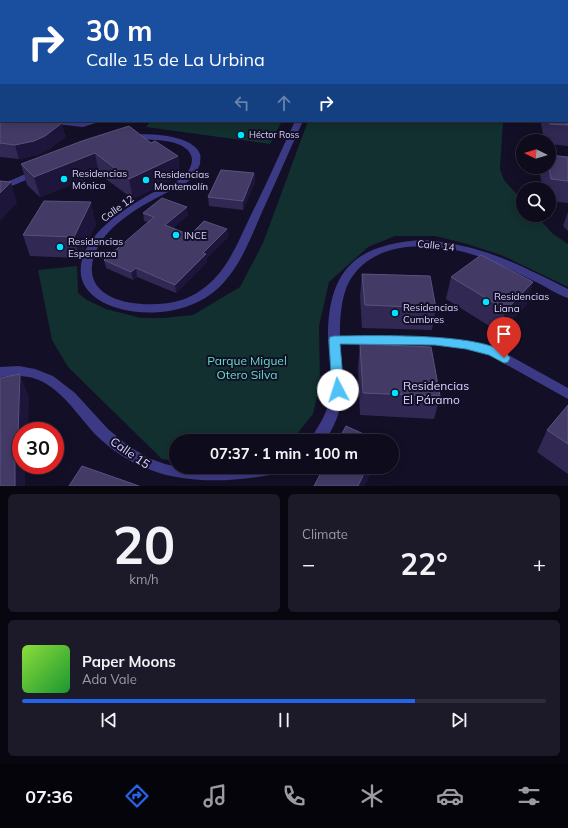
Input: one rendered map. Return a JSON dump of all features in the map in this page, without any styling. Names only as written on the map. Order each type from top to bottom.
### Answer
[{"type":"street","points":[[55,122],[82,125],[94,122]]},
{"type":"street","name":"Calle 12","points":[[118,139],[152,136],[166,138],[189,146],[196,154],[197,162],[188,177],[147,201],[108,227],[96,241],[88,257],[85,269],[88,282],[93,289],[103,297],[113,302],[142,309],[162,308],[188,302],[209,292],[229,271],[299,122]]},
{"type":"street","points":[[0,188],[48,167]]},
{"type":"street","name":"Calle 14","points":[[334,340],[335,310],[340,287],[348,274],[358,262],[369,255],[382,249],[398,245],[414,242],[434,243],[474,251],[491,257],[568,294]]},
{"type":"street","points":[[322,434],[330,423],[335,411],[338,390],[334,340],[435,341],[466,345],[492,351],[568,394]]},
{"type":"street","name":"Calle 15","points":[[0,372],[20,372],[40,375],[54,382],[73,398],[103,434],[140,463],[163,474],[214,482],[264,474]]},
{"type":"green space","name":"Héctor Ross","points":[[150,122],[281,122],[270,144],[146,127]]},
{"type":"green space","name":"Parque Miguel Otero Silva","points":[[308,122],[503,122],[500,169],[504,180],[516,193],[516,222],[542,222],[552,233],[568,244],[568,287],[501,255],[435,236],[395,236],[368,247],[329,282],[319,326],[320,384],[313,414],[297,434],[169,434],[169,460],[162,459],[68,367],[52,340],[38,270],[77,266],[78,293],[87,300],[106,309],[141,318],[163,318],[193,315],[240,287],[263,243]]},
{"type":"building","points":[[0,122],[62,123],[45,136],[34,141],[15,145],[0,143]]},
{"type":"building","points":[[549,122],[568,122],[568,125],[550,124]]},
{"type":"building","points":[[129,126],[151,143],[155,141],[178,156],[129,179],[95,153],[34,177],[21,164],[82,141]]},
{"type":"building","points":[[556,156],[568,157],[568,181],[551,179],[550,174],[556,174]]},
{"type":"building","points":[[221,170],[254,173],[243,201],[208,197]]},
{"type":"building","points":[[0,181],[11,182],[0,193]]},
{"type":"building","points":[[162,198],[187,207],[165,225],[190,235],[204,221],[227,229],[203,253],[206,254],[175,285],[136,268],[131,272],[104,260],[154,217],[143,213]]},
{"type":"building","points":[[44,201],[91,202],[74,237],[23,235]]},
{"type":"building","points":[[481,255],[533,282],[506,310],[451,277]]},
{"type":"building","points":[[362,274],[430,276],[436,308],[365,305]]},
{"type":"building","points":[[360,344],[431,347],[440,396],[363,393]]},
{"type":"building","points":[[20,374],[18,422],[12,422],[12,474],[15,474],[15,486],[0,486],[0,378]]},
{"type":"building","points":[[568,405],[568,444],[547,430]]},
{"type":"building","points":[[346,426],[364,434],[342,434]]},
{"type":"building","points":[[82,466],[139,486],[69,486]]},
{"type":"building","points":[[320,474],[364,474],[358,486],[314,486]]},
{"type":"place","name":"Héctor Ross","points":[[241,135]]},
{"type":"place","name":"Residencias Mónica","points":[[64,179]]},
{"type":"place","name":"Residencias Montemolín","points":[[146,180]]},
{"type":"place","name":"INCE","points":[[176,235]]},
{"type":"place","name":"Residencias Esperanza","points":[[60,247]]},
{"type":"place","name":"Residencias Liana","points":[[486,302]]},
{"type":"place","name":"Residencias Cumbres","points":[[395,313]]},
{"type":"place","name":"Residencias El Páramo","points":[[395,393]]},
{"type":"route","points":[[338,390],[334,340],[435,341],[466,345],[492,351],[504,358]]}]
